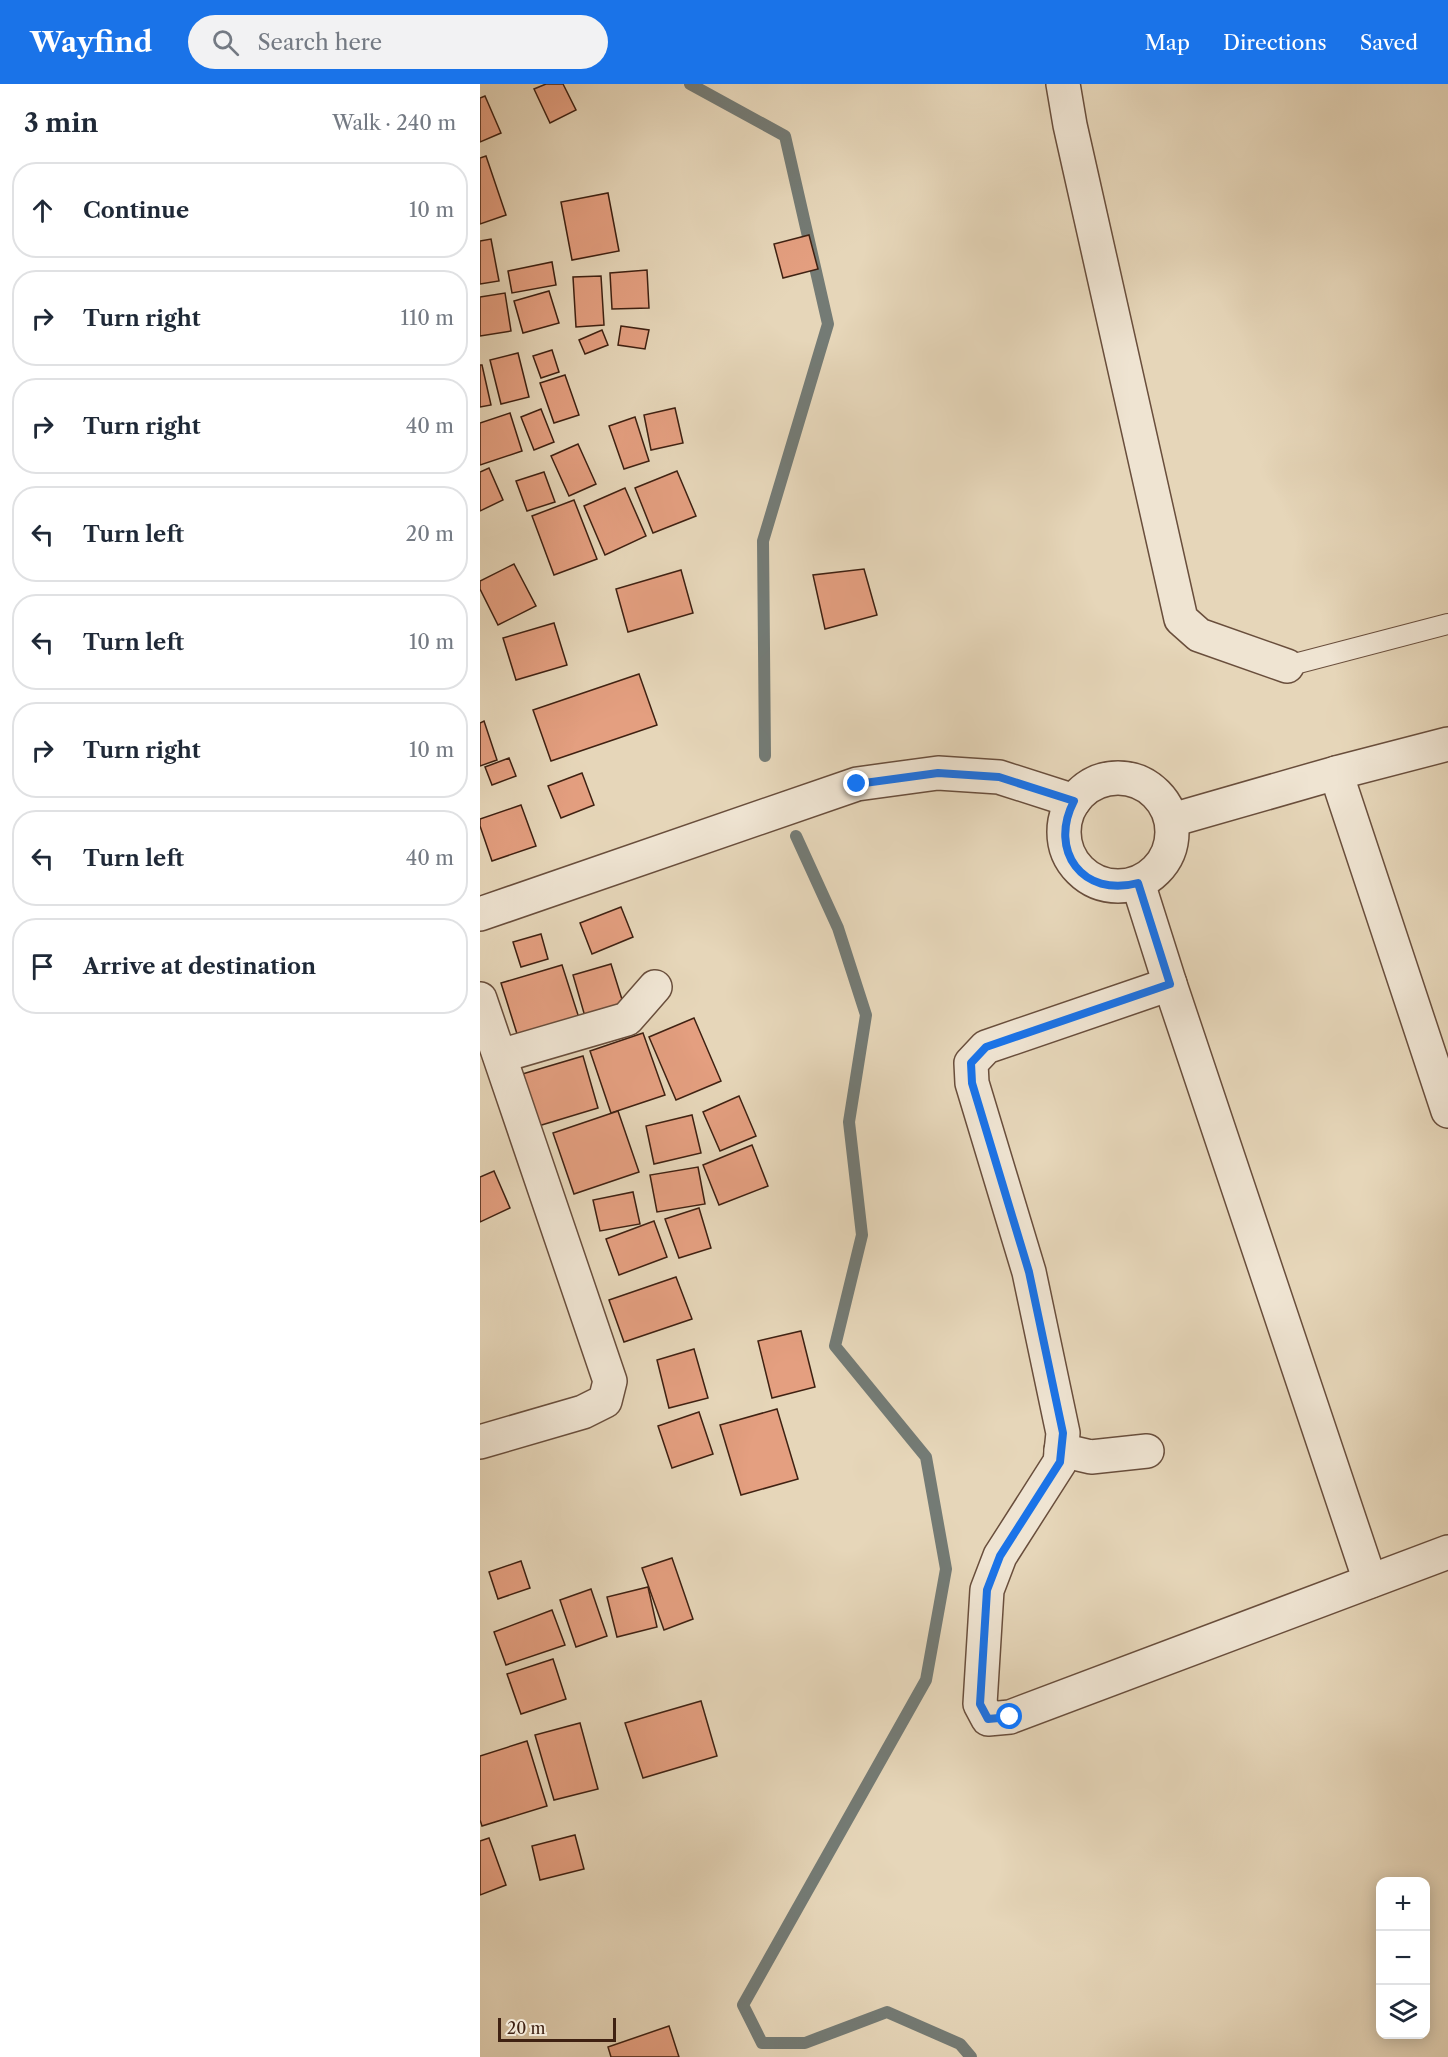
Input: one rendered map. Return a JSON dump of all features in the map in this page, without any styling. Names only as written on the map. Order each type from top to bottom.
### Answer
[{"type":"street","points":[[1063,84],[1070,125],[1181,620],[1198,635],[1287,666]]},
{"type":"street","points":[[1172,820],[1448,744]]},
{"type":"street","points":[[480,914],[857,784],[938,773],[999,777],[1074,801]]},
{"type":"street","points":[[1336,773],[1448,1112]]},
{"type":"street","points":[[1113,778],[1129,779],[1144,784],[1166,805],[1172,820],[1173,835],[1170,850],[1163,865],[1152,876],[1124,887],[1108,886],[1080,872],[1071,860],[1065,845],[1066,814],[1074,801],[1098,782],[1113,778]]},
{"type":"street","points":[[1138,883],[1370,1581]]},
{"type":"street","points":[[1170,984],[986,1047],[971,1063],[972,1083],[1029,1272],[1063,1433],[1060,1462],[1000,1556],[987,1590],[980,1704],[988,1719],[1010,1717],[1448,1552]]},
{"type":"street","points":[[500,1056],[627,1019],[655,987]]},
{"type":"street","points":[[480,999],[610,1381],[605,1401],[583,1412],[480,1442]]},
{"type":"street","points":[[1061,1449],[1091,1457],[1147,1451]]},
{"type":"lane","points":[[1287,666],[1448,624]]},
{"type":"building","points":[[546,84],[563,84],[576,110],[550,123],[534,89]]},
{"type":"building","points":[[485,96],[501,133],[480,142],[480,98]]},
{"type":"building","points":[[486,156],[506,215],[480,224],[480,158]]},
{"type":"building","points":[[608,193],[619,251],[572,260],[561,202]]},
{"type":"building","points":[[809,235],[818,269],[783,278],[774,244]]},
{"type":"building","points":[[491,239],[499,281],[480,284],[480,241]]},
{"type":"building","points":[[552,262],[556,285],[512,293],[508,271]]},
{"type":"building","points":[[647,270],[649,308],[612,309],[610,273]]},
{"type":"building","points":[[601,276],[604,325],[576,327],[573,277]]},
{"type":"building","points":[[549,291],[559,323],[523,333],[514,301]]},
{"type":"building","points":[[505,293],[511,331],[480,336],[480,297]]},
{"type":"building","points":[[621,326],[649,330],[645,349],[618,345]]},
{"type":"building","points":[[602,330],[608,345],[585,354],[579,340]]},
{"type":"building","points":[[552,350],[559,372],[541,378],[533,356]]},
{"type":"building","points":[[518,353],[529,397],[501,404],[490,360]]},
{"type":"building","points":[[480,365],[482,365],[491,405],[480,407]]},
{"type":"building","points":[[565,375],[579,415],[554,423],[540,383]]},
{"type":"building","points":[[675,408],[683,443],[651,450],[644,415]]},
{"type":"building","points":[[541,409],[554,442],[534,450],[521,417]]},
{"type":"building","points":[[510,413],[522,451],[480,465],[480,423]]},
{"type":"building","points":[[635,417],[649,461],[624,469],[609,426]]},
{"type":"building","points":[[578,444],[596,484],[569,496],[551,456]]},
{"type":"building","points":[[489,468],[503,500],[480,511],[480,472]]},
{"type":"building","points":[[677,471],[696,516],[653,533],[635,488]]},
{"type":"building","points":[[544,472],[555,502],[527,511],[516,481]]},
{"type":"building","points":[[625,488],[646,536],[605,555],[584,506]]},
{"type":"building","points":[[574,500],[597,559],[554,575],[532,516]]},
{"type":"building","points":[[514,564],[536,606],[498,625],[480,589],[480,581]]},
{"type":"building","points":[[864,569],[877,615],[825,629],[813,575]]},
{"type":"building","points":[[681,570],[693,613],[628,632],[616,589]]},
{"type":"building","points":[[554,623],[567,665],[516,680],[503,638]]},
{"type":"building","points":[[639,674],[657,725],[551,761],[533,710]]},
{"type":"building","points":[[484,721],[497,760],[480,766],[480,723]]},
{"type":"building","points":[[509,758],[516,776],[492,785],[485,767]]},
{"type":"building","points":[[582,773],[594,805],[561,818],[548,786]]},
{"type":"building","points":[[521,805],[536,846],[492,861],[480,826],[480,819]]},
{"type":"building","points":[[621,907],[633,937],[592,954],[580,923]]},
{"type":"building","points":[[541,934],[548,959],[521,967],[513,942]]},
{"type":"building","points":[[611,964],[625,1009],[586,1020],[573,975]]},
{"type":"building","points":[[562,965],[579,1018],[518,1037],[501,983]]},
{"type":"building","points":[[694,1018],[721,1081],[676,1100],[649,1037]]},
{"type":"building","points":[[643,1033],[665,1095],[611,1113],[590,1051]]},
{"type":"building","points":[[583,1056],[598,1108],[535,1127],[519,1075]]},
{"type":"building","points":[[739,1096],[756,1136],[720,1151],[703,1112]]},
{"type":"building","points":[[618,1111],[639,1172],[574,1194],[553,1133]]},
{"type":"building","points":[[692,1115],[701,1153],[654,1164],[646,1126]]},
{"type":"building","points":[[752,1145],[768,1186],[719,1205],[703,1165]]},
{"type":"building","points":[[698,1167],[705,1204],[657,1212],[650,1175]]},
{"type":"building","points":[[494,1171],[510,1208],[480,1222],[480,1177]]},
{"type":"building","points":[[633,1192],[640,1224],[600,1231],[593,1200]]},
{"type":"building","points":[[699,1208],[711,1248],[679,1258],[665,1219]]},
{"type":"building","points":[[654,1221],[667,1257],[619,1275],[606,1239]]},
{"type":"building","points":[[676,1277],[692,1319],[624,1342],[609,1300]]},
{"type":"building","points":[[801,1331],[815,1387],[772,1398],[758,1341]]},
{"type":"building","points":[[694,1349],[708,1398],[669,1408],[657,1360]]},
{"type":"building","points":[[777,1409],[798,1479],[741,1495],[720,1425]]},
{"type":"building","points":[[699,1412],[713,1454],[672,1468],[658,1426]]},
{"type":"building","points":[[672,1558],[693,1619],[664,1630],[642,1568]]},
{"type":"building","points":[[521,1561],[530,1588],[498,1599],[489,1572]]},
{"type":"building","points":[[648,1587],[657,1627],[617,1637],[607,1597]]},
{"type":"building","points":[[591,1589],[607,1636],[576,1647],[560,1600]]},
{"type":"building","points":[[552,1610],[565,1645],[506,1665],[494,1632]]},
{"type":"building","points":[[553,1659],[566,1699],[521,1714],[507,1674]]},
{"type":"building","points":[[701,1701],[717,1756],[643,1778],[625,1723]]},
{"type":"building","points":[[580,1723],[598,1789],[554,1800],[535,1735]]},
{"type":"building","points":[[527,1741],[547,1806],[482,1826],[480,1820],[480,1756]]},
{"type":"building","points":[[575,1835],[584,1869],[540,1880],[532,1846]]},
{"type":"building","points":[[489,1838],[506,1885],[480,1895],[480,1841]]},
{"type":"building","points":[[669,2026],[679,2057],[611,2057],[608,2047]]},
{"type":"waterway","points":[[690,84],[785,136],[828,324],[763,541],[765,756]]},
{"type":"waterway","points":[[796,836],[838,928],[866,1015],[849,1122],[862,1235],[835,1346],[926,1457],[946,1569],[926,1680],[743,2005],[762,2043],[805,2043],[887,2012],[960,2044],[971,2057]]},
{"type":"route","points":[[857,784],[938,773],[999,777],[1074,801],[1066,814],[1064,829],[1065,845],[1071,860],[1080,872],[1108,886],[1124,887],[1138,883],[1170,984],[986,1047],[971,1063],[972,1083],[1029,1272],[1063,1433],[1060,1462],[1000,1556],[987,1590],[980,1704],[988,1719],[1010,1717]]}]
